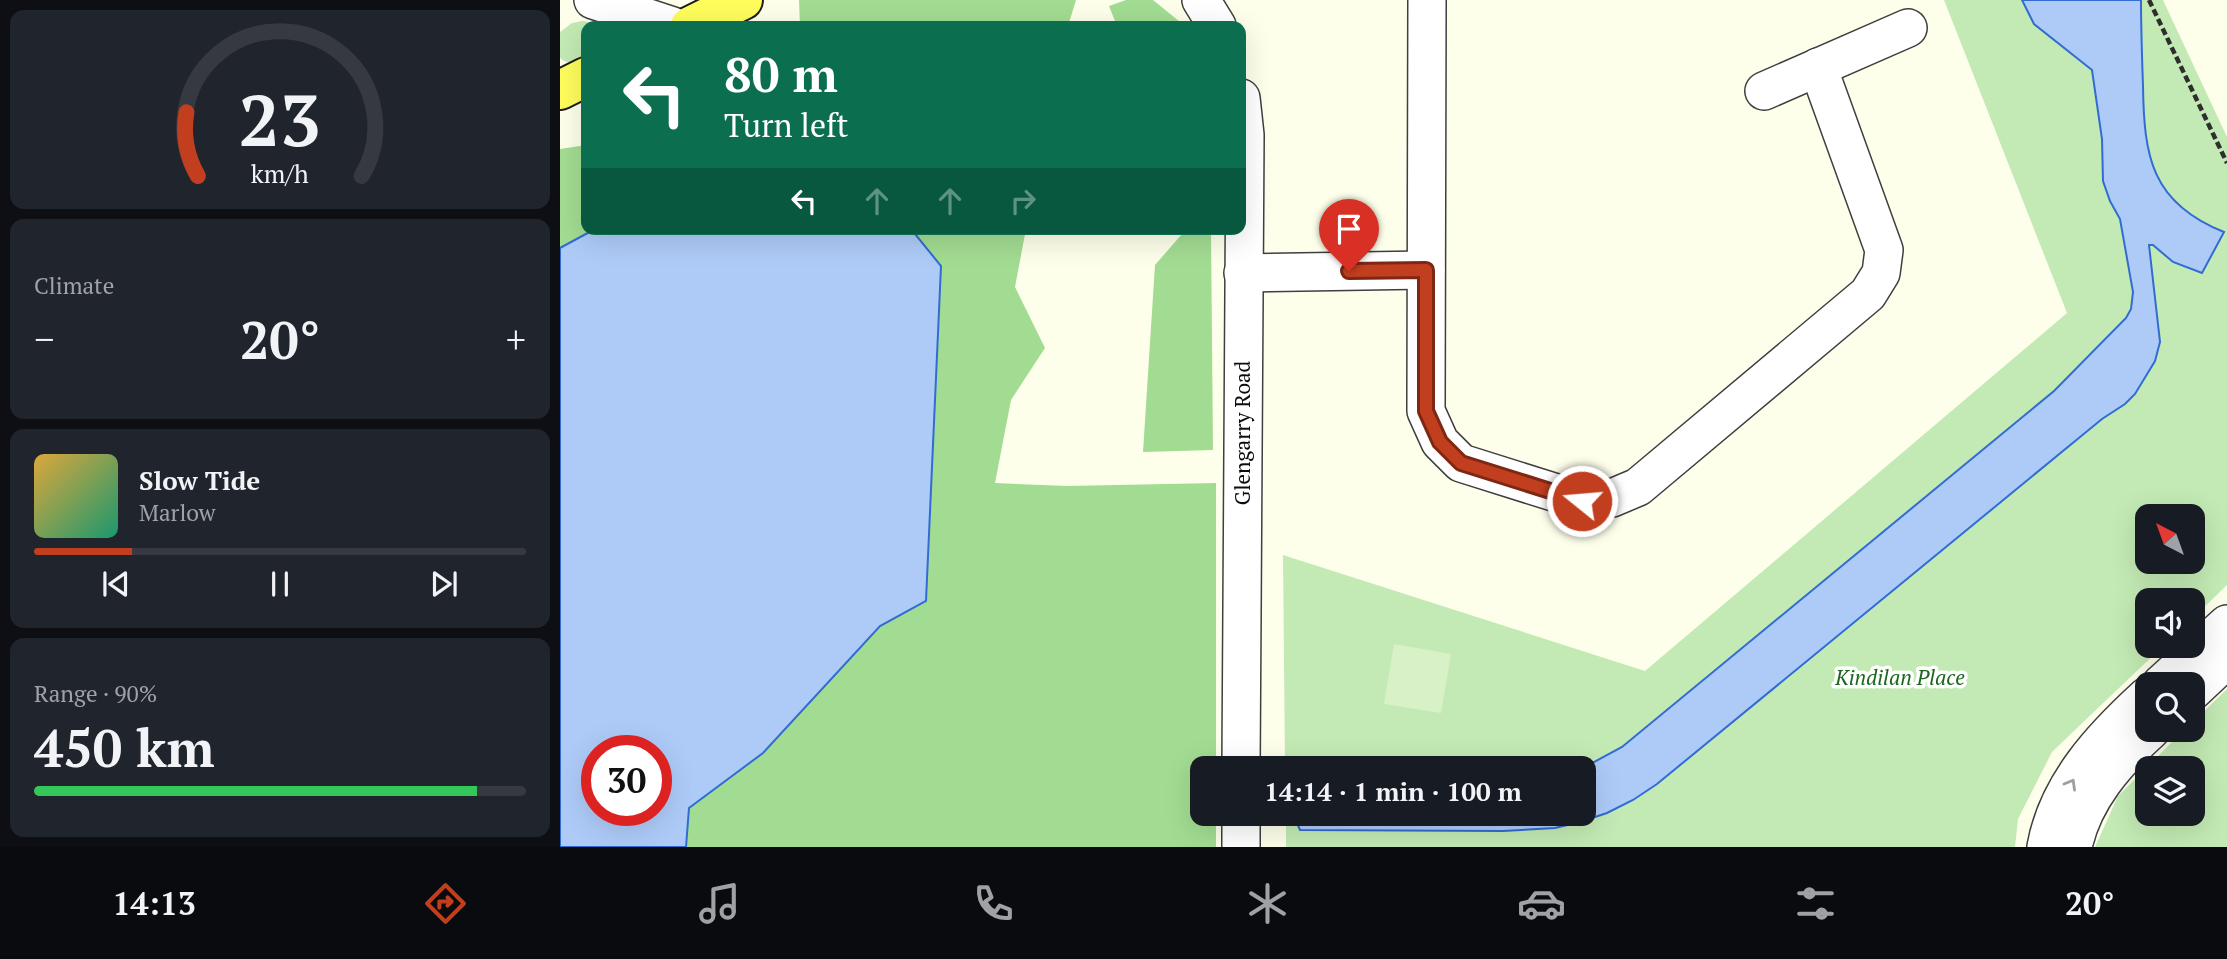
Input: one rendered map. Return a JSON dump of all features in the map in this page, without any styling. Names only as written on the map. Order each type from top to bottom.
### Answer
[{"type":"main road","points":[[700,21],[743,0]]},
{"type":"main road","points":[[560,90],[581,80]]},
{"type":"street","points":[[593,0],[658,21]]},
{"type":"street","points":[[1201,0],[1214,21]]},
{"type":"street","points":[[1427,0],[1426,411],[1440,442],[1461,463],[1582,501],[1612,498],[1638,487],[1868,294],[1881,272],[1884,250],[1818,67]]},
{"type":"street","points":[[1764,91],[1908,28]]},
{"type":"street","name":"Glengarry Road","points":[[1241,756],[1244,235]]},
{"type":"street","points":[[1243,272],[1426,270]]},
{"type":"street","points":[[2174,672],[2227,624]]},
{"type":"street","points":[[2205,680],[2227,659]]},
{"type":"street","points":[[2046,847],[2049,831],[2075,775],[2099,743],[2135,708]]},
{"type":"street","points":[[2073,847],[2086,809],[2100,784],[2138,742]]},
{"type":"street","points":[[1241,826],[1241,847]]},
{"type":"path","points":[[2149,0],[2227,163]]},
{"type":"green space","points":[[799,0],[1076,0],[1070,21],[800,21]]},
{"type":"green space","points":[[1126,0],[1153,0],[1179,21],[1115,21],[1109,6]]},
{"type":"green space","name":"Kindilan Place","points":[[1944,0],[2163,0],[2227,137],[2227,585],[2205,606],[2205,588],[2135,588],[2135,658],[2150,658],[2052,752],[2018,819],[2015,847],[1286,847],[1286,826],[1596,826],[1596,756],[1285,756],[1283,555],[1645,671],[2067,313]]},
{"type":"green space","points":[[581,21],[581,60],[570,63],[560,58],[560,32],[572,23]]},
{"type":"green space","points":[[581,146],[581,235],[584,235],[560,248],[560,149]]},
{"type":"green space","points":[[916,235],[1025,235],[1015,287],[1045,348],[1011,400],[995,483],[1067,486],[1216,483],[1216,756],[1190,756],[1190,826],[1216,826],[1216,847],[686,847],[689,808],[763,753],[880,626],[926,601],[940,266]]},
{"type":"green space","points":[[1181,235],[1211,235],[1213,450],[1143,452],[1155,265]]},
{"type":"green space","points":[[1394,644],[1451,654],[1441,713],[1384,704]]},
{"type":"green space","points":[[2227,689],[2227,847],[2095,847],[2118,796],[2135,779],[2135,826],[2205,826],[2205,756],[2158,756],[2172,742],[2205,742],[2205,710]]},
{"type":"water","points":[[2022,0],[2141,0],[2144,111],[2150,155],[2156,174],[2167,192],[2181,207],[2224,232],[2202,273],[2173,262],[2153,245],[2149,245],[2160,342],[2155,361],[2135,394],[2125,404],[2102,419],[1657,784],[1633,800],[1596,817],[1596,761],[1622,747],[2054,391],[2126,318],[2131,309],[2133,292],[2120,219],[2103,181],[2102,139],[2092,70],[2034,24]]},
{"type":"water","points":[[584,235],[916,235],[941,266],[926,601],[880,626],[763,753],[689,808],[686,847],[560,847],[560,248]]},
{"type":"water","points":[[1298,826],[1563,826],[1503,831],[1300,830]]},
{"type":"route","points":[[1349,271],[1426,270],[1426,411],[1440,442],[1461,463],[1582,501]]}]
